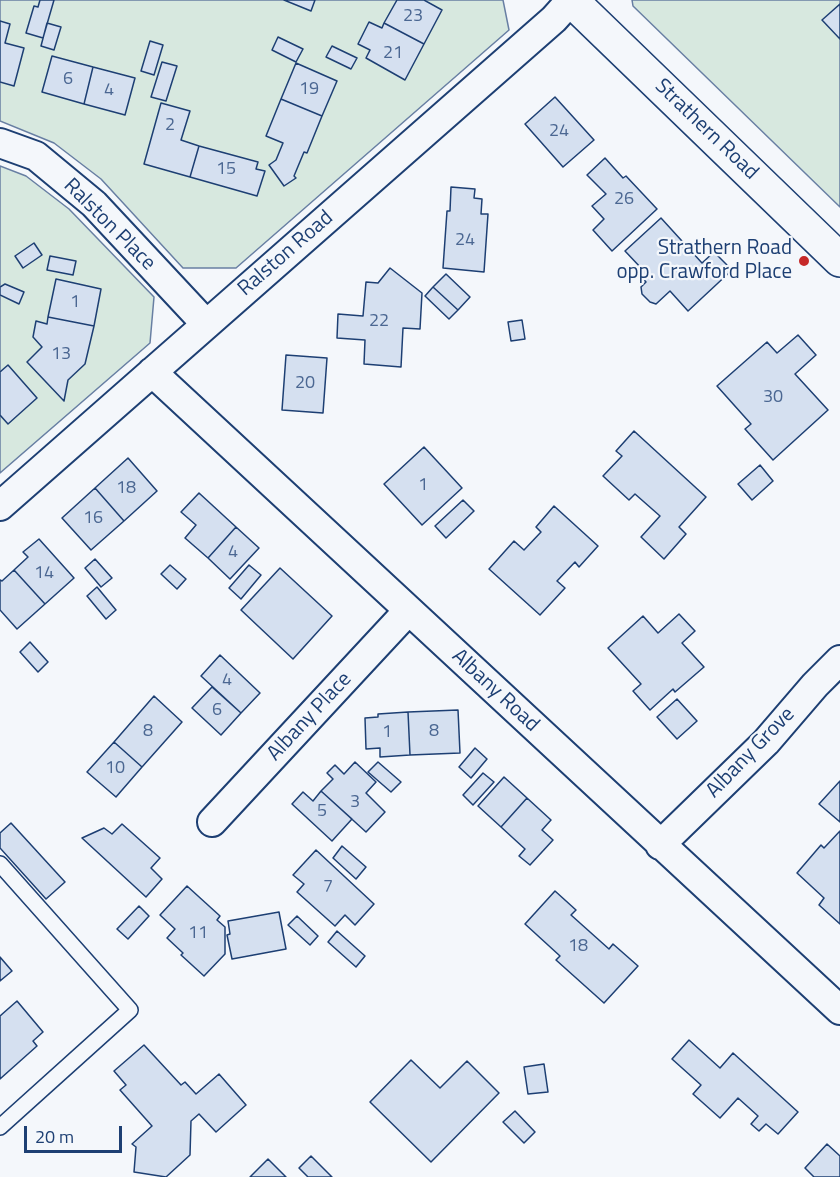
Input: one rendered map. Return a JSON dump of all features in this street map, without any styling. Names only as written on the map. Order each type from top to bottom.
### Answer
[{"type":"street","name":"Strathern Road","points":[[571,0],[840,261]]},
{"type":"street","name":"Ralston Road","points":[[0,506],[554,19],[571,0]]},
{"type":"street","name":"Ralston Place","points":[[0,143],[36,156],[94,204],[206,324]]},
{"type":"street","name":"Albany Road","points":[[152,372],[840,1010]]},
{"type":"street","name":"Albany Place","points":[[212,822],[408,611]]},
{"type":"street","name":"Albany Grove","points":[[660,844],[766,742],[815,684],[840,660]]},
{"type":"lane","points":[[0,864],[130,1010],[0,1127]]},
{"type":"shaded area","points":[[0,0],[503,0],[509,30],[236,268],[183,268],[101,179],[54,143],[0,121]]},
{"type":"shaded area","points":[[632,0],[840,0],[840,207],[633,6]]},
{"type":"shaded area","points":[[0,166],[26,176],[69,209],[154,297],[150,343],[0,473]]},
{"type":"building","points":[[40,0],[54,0],[43,38],[26,33],[34,6],[38,7]]},
{"type":"building","points":[[284,0],[315,0],[311,11]]},
{"type":"building","points":[[397,0],[424,0],[442,10],[424,44],[384,23]]},
{"type":"building","points":[[840,4],[840,39],[822,20]]},
{"type":"building","points":[[0,21],[10,24],[5,43],[24,48],[14,86],[0,82]]},
{"type":"building","points":[[369,22],[382,28],[384,23],[424,44],[405,80],[366,58],[370,50],[358,44]]},
{"type":"building","points":[[47,23],[61,27],[54,50],[41,46]]},
{"type":"building","points":[[278,37],[303,49],[296,62],[272,50]]},
{"type":"building","points":[[150,41],[163,45],[154,75],[141,71]]},
{"type":"building","points":[[332,46],[357,58],[351,69],[326,57]]},
{"type":"building","points":[[52,56],[93,67],[84,104],[42,92]]},
{"type":"building","points":[[162,62],[177,66],[166,101],[151,97]]},
{"type":"building","points":[[296,63],[337,81],[322,116],[281,99]]},
{"type":"building","points":[[93,67],[135,78],[125,115],[84,104]]},
{"type":"building","points":[[555,97],[594,140],[563,167],[525,124]]},
{"type":"building","points":[[281,99],[322,116],[307,153],[304,152],[294,176],[296,178],[284,186],[269,165],[276,160],[283,143],[266,136]]},
{"type":"building","points":[[161,103],[190,111],[181,140],[199,146],[190,177],[144,164]]},
{"type":"building","points":[[199,146],[258,162],[256,169],[265,171],[257,196],[190,177]]},
{"type":"building","points":[[605,158],[623,178],[626,176],[657,209],[612,251],[593,230],[604,219],[592,206],[606,194],[587,175]]},
{"type":"building","points":[[451,187],[475,189],[474,198],[482,199],[481,214],[488,214],[484,272],[443,268]]},
{"type":"building","points":[[661,218],[702,263],[714,252],[732,270],[688,311],[670,291],[656,304],[650,302],[642,294],[641,287],[646,282],[638,273],[642,269],[625,251]]},
{"type":"building","points":[[34,243],[42,255],[23,268],[15,256]]},
{"type":"building","points":[[50,256],[76,261],[73,275],[47,270]]},
{"type":"building","points":[[390,268],[422,293],[420,329],[403,328],[401,367],[364,364],[365,340],[337,338],[338,314],[363,316],[366,282],[378,283]]},
{"type":"building","points":[[446,274],[470,297],[458,310],[433,287]]},
{"type":"building","points":[[56,279],[101,289],[94,326],[48,317]]},
{"type":"building","points":[[5,284],[24,292],[19,304],[0,295],[0,287]]},
{"type":"building","points":[[433,287],[458,310],[449,319],[425,296]]},
{"type":"building","points":[[48,317],[94,326],[85,364],[68,380],[64,401],[27,362],[42,347],[33,337],[36,321],[47,324]]},
{"type":"building","points":[[522,320],[525,339],[511,341],[508,322]]},
{"type":"building","points":[[798,335],[816,355],[795,374],[828,410],[773,460],[745,429],[751,424],[717,386],[767,342],[777,353]]},
{"type":"building","points":[[286,355],[327,358],[323,413],[282,410]]},
{"type":"building","points":[[8,365],[37,398],[8,424],[0,415],[0,372]]},
{"type":"building","points":[[634,431],[706,497],[679,527],[686,534],[664,559],[641,537],[660,516],[635,494],[629,500],[603,476],[622,456],[616,451]]},
{"type":"building","points":[[424,447],[462,488],[422,525],[384,484]]},
{"type":"building","points":[[128,458],[157,491],[124,521],[95,488]]},
{"type":"building","points":[[760,465],[773,481],[752,500],[738,484]]},
{"type":"building","points":[[95,488],[124,521],[91,550],[62,518]]},
{"type":"building","points":[[199,493],[236,527],[208,558],[185,538],[196,525],[181,512]]},
{"type":"building","points":[[463,500],[474,511],[446,538],[435,526]]},
{"type":"building","points":[[554,506],[598,546],[579,567],[575,562],[557,581],[565,588],[540,615],[489,569],[514,541],[524,550],[541,532],[536,527]]},
{"type":"building","points":[[236,527],[259,548],[230,579],[208,558]]},
{"type":"building","points":[[39,539],[74,578],[45,604],[14,570],[28,557],[23,552]]},
{"type":"building","points":[[95,559],[112,578],[101,587],[85,568]]},
{"type":"building","points":[[170,565],[186,579],[177,589],[161,574]]},
{"type":"building","points":[[249,565],[261,575],[241,599],[229,588]]},
{"type":"building","points":[[280,568],[332,616],[293,659],[241,610]]},
{"type":"building","points":[[14,570],[45,604],[17,629],[0,610],[0,580],[2,581]]},
{"type":"building","points":[[97,587],[116,610],[106,619],[87,596]]},
{"type":"building","points":[[679,614],[695,631],[682,643],[704,667],[675,692],[673,689],[650,710],[633,691],[641,684],[608,648],[643,616],[658,633]]},
{"type":"building","points":[[30,642],[48,662],[38,672],[20,652]]},
{"type":"building","points":[[220,655],[260,693],[241,713],[201,676]]},
{"type":"building","points":[[212,687],[241,713],[221,735],[192,708]]},
{"type":"building","points":[[154,696],[182,722],[142,767],[114,742]]},
{"type":"building","points":[[677,699],[697,721],[677,739],[657,717]]},
{"type":"building","points":[[458,710],[460,753],[410,755],[408,712]]},
{"type":"building","points":[[408,712],[410,755],[380,757],[380,748],[366,749],[365,718],[378,717],[378,714]]},
{"type":"building","points":[[114,742],[142,767],[116,797],[87,772]]},
{"type":"building","points":[[475,748],[487,759],[471,778],[459,767]]},
{"type":"building","points":[[355,762],[376,782],[366,793],[385,812],[366,832],[321,791],[333,779],[327,773],[335,765],[344,774]]},
{"type":"building","points":[[378,762],[401,782],[391,792],[368,772]]},
{"type":"building","points":[[483,773],[494,782],[473,805],[463,795]]},
{"type":"building","points":[[504,777],[527,798],[501,827],[478,806]]},
{"type":"building","points":[[840,781],[840,822],[819,804]]},
{"type":"building","points":[[321,791],[352,819],[332,841],[292,804],[303,792],[313,801]]},
{"type":"building","points":[[527,798],[551,820],[542,830],[553,840],[530,865],[519,856],[525,849],[501,827]]},
{"type":"building","points":[[11,823],[65,882],[46,899],[0,848],[0,833]]},
{"type":"building","points":[[122,824],[160,858],[151,868],[162,879],[146,897],[82,838],[104,828],[112,834]]},
{"type":"building","points":[[840,831],[840,924],[819,905],[824,898],[797,873],[821,845],[824,848]]},
{"type":"building","points":[[342,846],[366,867],[356,879],[333,858]]},
{"type":"building","points":[[316,850],[374,904],[355,925],[345,915],[335,926],[297,892],[304,884],[293,875]]},
{"type":"building","points":[[187,886],[220,916],[217,920],[225,927],[225,954],[204,976],[181,955],[183,953],[167,938],[175,929],[160,915]]},
{"type":"building","points":[[555,891],[576,910],[571,915],[609,949],[613,944],[638,966],[604,1003],[556,960],[560,956],[525,924]]},
{"type":"building","points":[[139,906],[149,916],[128,939],[117,929]]},
{"type":"building","points":[[279,912],[286,949],[232,959],[227,935],[230,934],[228,921]]},
{"type":"building","points":[[297,916],[318,936],[310,945],[288,925]]},
{"type":"building","points":[[337,931],[365,956],[356,967],[328,942]]},
{"type":"building","points":[[0,957],[12,971],[0,981]]},
{"type":"building","points":[[17,1001],[43,1032],[33,1041],[37,1046],[0,1079],[0,1016]]},
{"type":"building","points":[[689,1040],[720,1068],[733,1053],[798,1112],[778,1134],[766,1124],[759,1131],[751,1124],[758,1116],[738,1098],[720,1118],[693,1094],[701,1085],[672,1059]]},
{"type":"building","points":[[144,1045],[181,1085],[185,1082],[196,1094],[219,1074],[246,1105],[216,1132],[199,1114],[191,1121],[190,1155],[166,1177],[134,1172],[136,1147],[132,1144],[152,1126],[120,1090],[126,1085],[114,1071]]},
{"type":"building","points":[[411,1060],[440,1088],[467,1061],[499,1093],[431,1162],[370,1102]]},
{"type":"building","points":[[544,1064],[548,1092],[528,1094],[524,1067]]},
{"type":"building","points":[[515,1111],[535,1132],[524,1143],[503,1122]]},
{"type":"building","points":[[827,1144],[840,1156],[840,1177],[814,1177],[805,1168]]},
{"type":"building","points":[[311,1156],[332,1177],[308,1177],[299,1168]]},
{"type":"building","points":[[268,1159],[286,1177],[250,1177]]},
{"type":"place","name":"Strathern Road opp. Crawford Place","points":[[804,261]]}]
